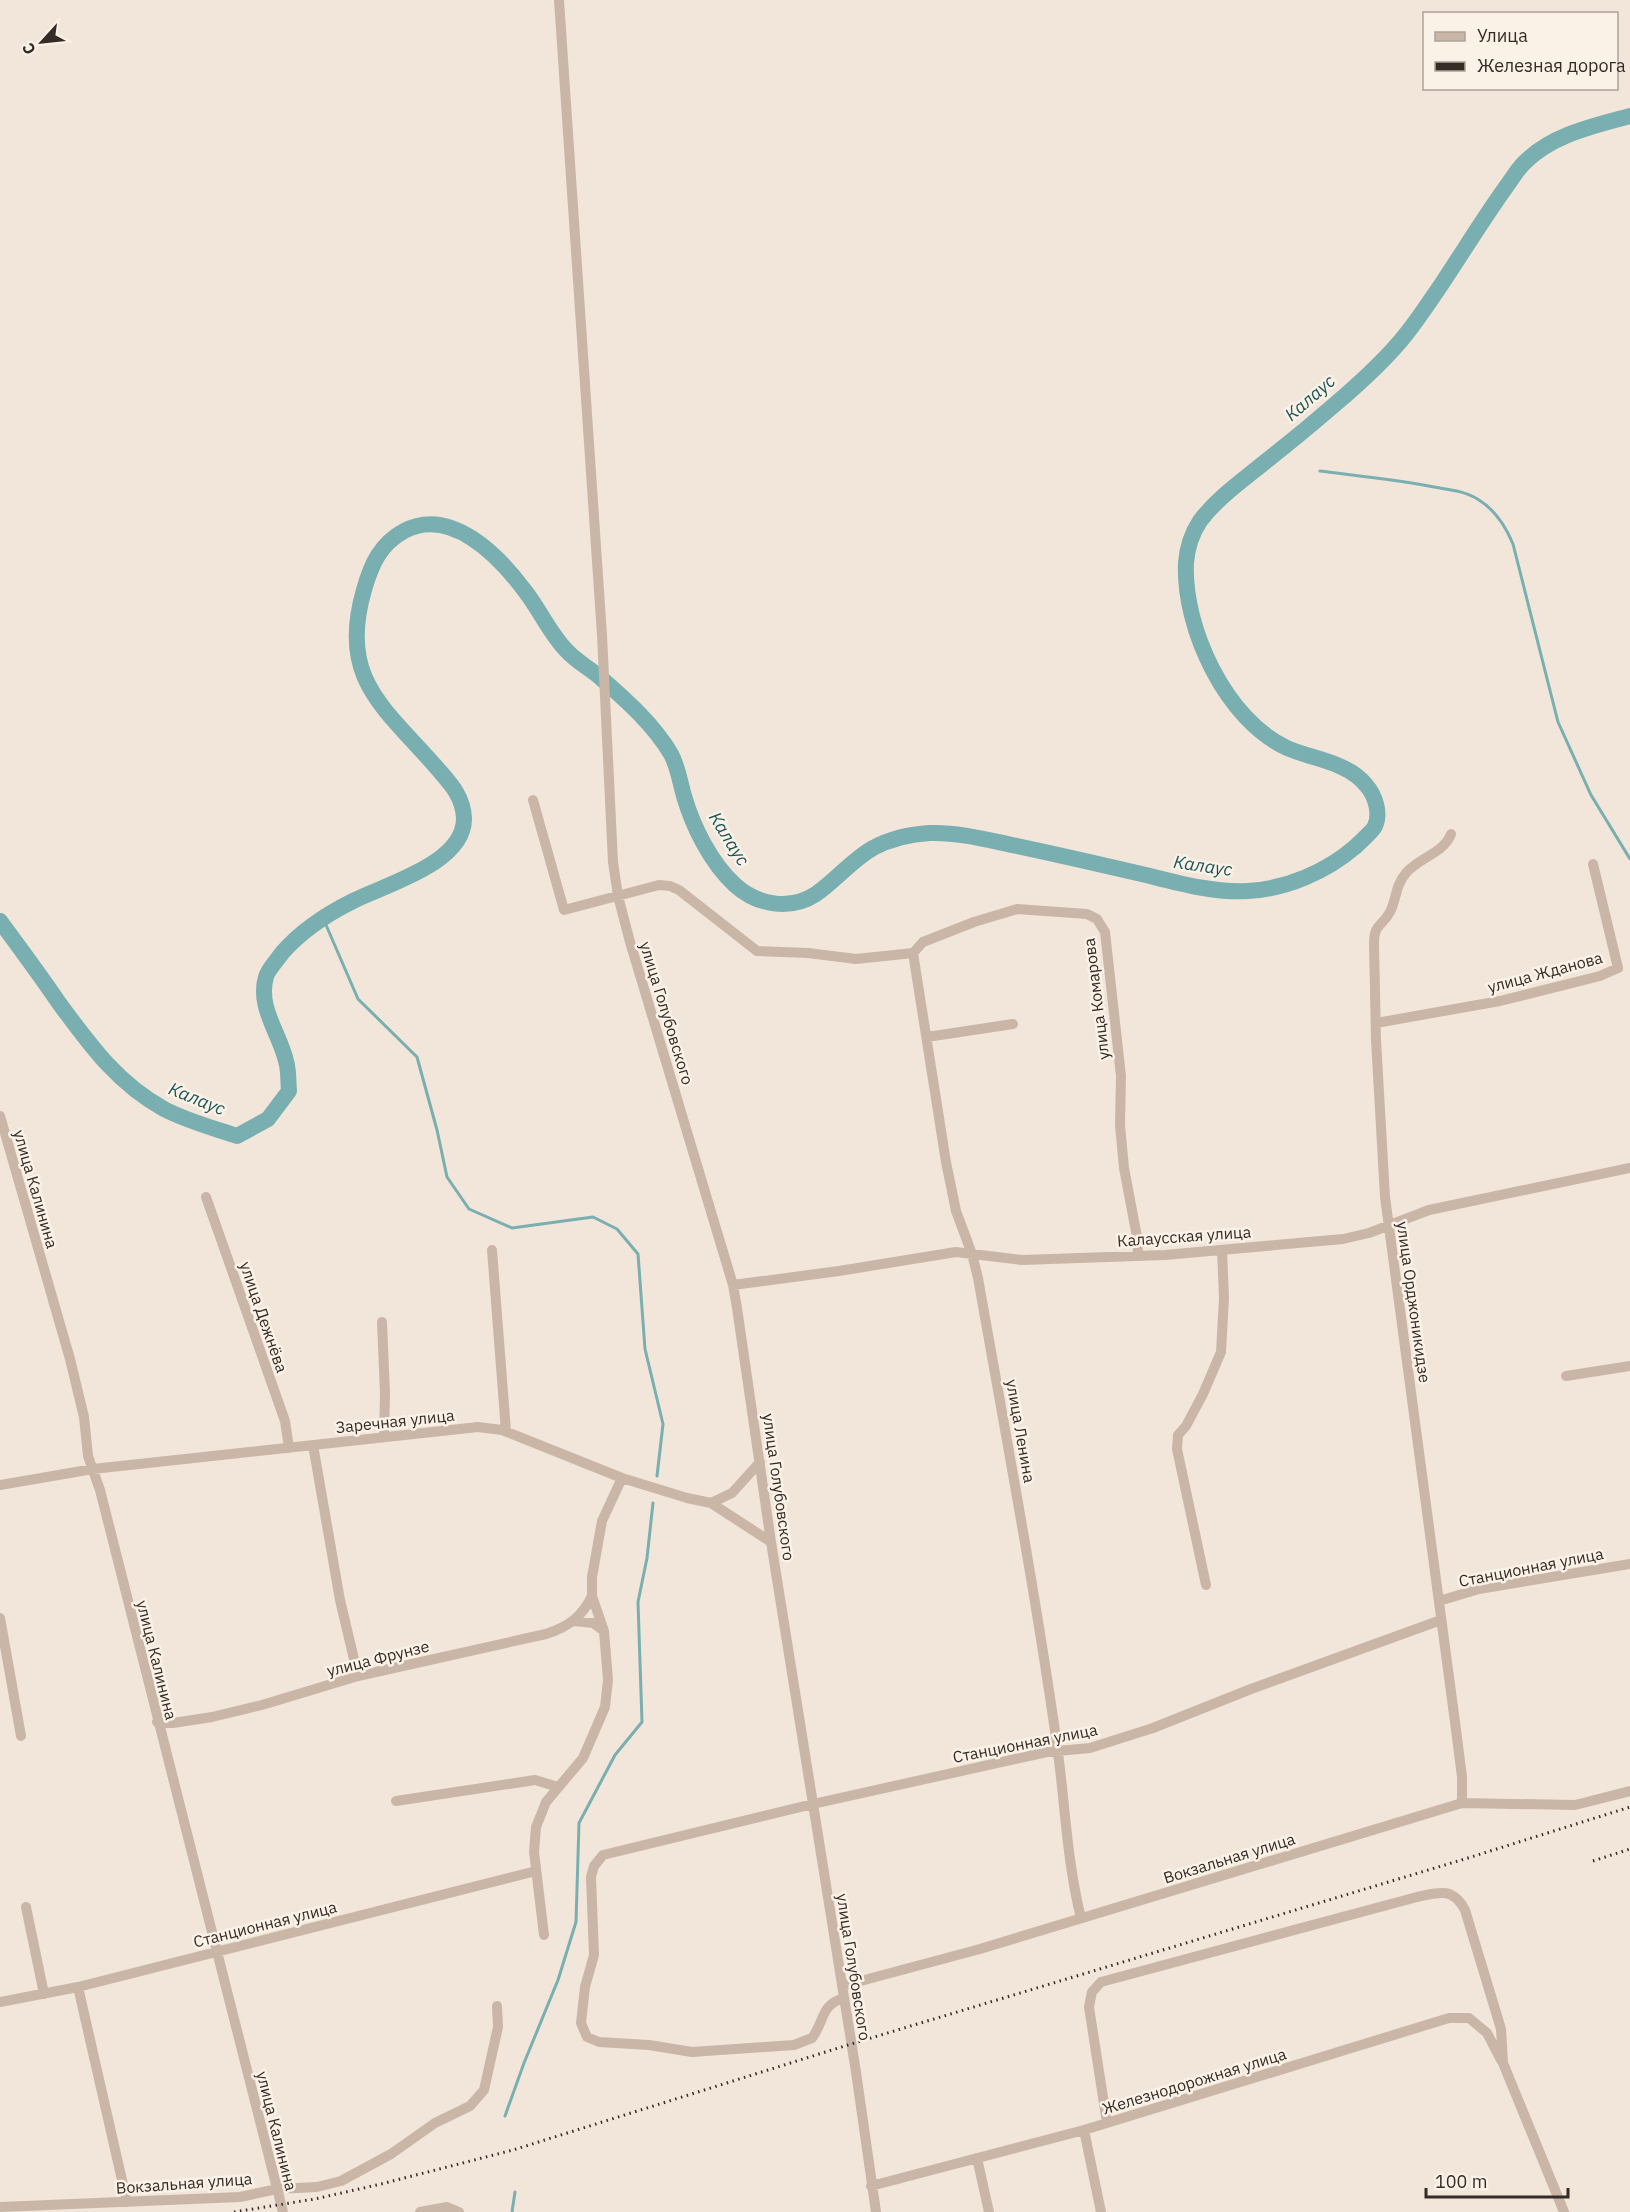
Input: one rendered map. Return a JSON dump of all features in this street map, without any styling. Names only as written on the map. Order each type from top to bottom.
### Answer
[{"type":"street","name":"улица Голубовского","points":[[559,0],[602,635],[613,862],[618,896],[630,942],[733,1285],[876,2212]]},
{"type":"street","name":"улица Комарова","points":[[533,800],[564,910],[659,885],[670,886],[679,890],[757,951],[808,953],[856,959],[913,953],[923,942],[974,922],[1017,909],[1087,914],[1097,919],[1105,932],[1121,1076],[1120,1125],[1124,1168],[1137,1237],[1138,1256]]},
{"type":"street","name":"улица Орджоникидзе","points":[[1451,834],[1448,843],[1418,862],[1398,884],[1389,913],[1377,926],[1374,935],[1383,1167],[1455,1722],[1462,1803]]},
{"type":"street","name":"улица Жданова","points":[[1376,1023],[1500,1001],[1600,976],[1618,968],[1593,864]]},
{"type":"street","name":"улица Ленина","points":[[913,953],[954,1202],[978,1278],[1021,1512],[1057,1750],[1065,1831],[1081,1918]]},
{"type":"street","points":[[927,1037],[1013,1024]]},
{"type":"street","name":"улица Калинина","points":[[0,1116],[70,1359],[84,1417],[88,1456],[102,1500],[283,2212]]},
{"type":"street","name":"Калаусская улица","points":[[733,1285],[892,1263],[942,1253],[956,1252],[1022,1260],[1138,1256],[1343,1239],[1369,1233],[1429,1210],[1630,1168]]},
{"type":"street","name":"улица Дежнёва","points":[[207,1197],[285,1421],[289,1448]]},
{"type":"street","points":[[492,1250],[506,1431]]},
{"type":"street","points":[[1206,1586],[1177,1449],[1178,1435],[1186,1426],[1203,1394],[1221,1352],[1224,1298],[1222,1250]]},
{"type":"street","points":[[382,1322],[384,1436]]},
{"type":"street","points":[[1566,1376],[1630,1366]]},
{"type":"street","name":"Заречная улица","points":[[0,1485],[93,1469],[478,1427],[506,1431],[622,1478],[711,1503],[771,1542]]},
{"type":"street","points":[[313,1444],[340,1600],[358,1676]]},
{"type":"street","points":[[711,1503],[732,1493],[760,1461]]},
{"type":"street","points":[[544,1935],[534,1852],[536,1827],[546,1802],[583,1758],[605,1707],[608,1680],[604,1631],[592,1596],[595,1550],[602,1521],[622,1478]]},
{"type":"street","name":"Станционная улица","points":[[1438,1601],[1479,1589],[1630,1564]]},
{"type":"street","name":"улица Фрунзе","points":[[157,1722],[173,1723],[262,1706],[358,1676],[546,1634],[574,1621],[582,1613],[592,1596]]},
{"type":"street","points":[[0,1618],[21,1736]]},
{"type":"street","name":"Станционная улица","points":[[844,1998],[826,2008],[812,2038],[794,2044],[692,2052],[649,2045],[599,2042],[590,2039],[583,2031],[581,2023],[585,1987],[594,1956],[591,1877],[594,1866],[603,1855],[813,1804],[1057,1750],[1090,1748],[1154,1728],[1251,1689],[1441,1620]]},
{"type":"street","points":[[574,1621],[593,1623],[604,1631]]},
{"type":"street","points":[[396,1801],[535,1780],[558,1787]]},
{"type":"street","name":"Вокзальная улица","points":[[842,1986],[980,1949],[1462,1803],[1575,1805],[1630,1791]]},
{"type":"street","name":"Станционная улица","points":[[0,2002],[78,1987],[536,1872]]},
{"type":"street","points":[[1107,2123],[1089,2007],[1092,1992],[1101,1982],[1417,1897],[1439,1892],[1449,1893],[1460,1900],[1465,1910],[1501,2029],[1503,2063],[1564,2212]]},
{"type":"street","points":[[26,1907],[44,1994]]},
{"type":"street","points":[[78,1987],[127,2202]]},
{"type":"street","name":"Вокзальная улица","points":[[0,2207],[240,2197],[277,2189],[317,2187],[341,2181],[391,2154],[435,2123],[470,2106],[484,2090],[498,2027],[497,2006]]},
{"type":"street","name":"Железнодорожная улица","points":[[871,2186],[1084,2130],[1449,2018],[1469,2018],[1486,2033],[1503,2063]]},
{"type":"street","points":[[1084,2130],[1101,2212]]},
{"type":"street","points":[[976,2158],[989,2212]]},
{"type":"street","points":[[420,2212],[447,2207],[459,2211]]},
{"type":"waterway","name":"Калаус","points":[[0,921],[93,1048],[118,1075],[147,1099],[182,1117],[237,1136],[268,1119],[289,1091],[286,1061],[264,999],[266,977],[270,968],[297,937],[315,924],[353,901],[422,870],[452,848],[461,834],[463,810],[455,790],[371,690],[362,669],[357,647],[357,621],[373,564],[396,536],[422,525],[439,525],[456,530],[488,550],[525,591],[555,637],[567,651],[598,675],[648,723],[671,754],[692,820],[718,866],[735,885],[763,901],[785,904],[806,899],[816,894],[873,848],[915,834],[930,833],[984,839],[1209,889],[1262,890],[1305,878],[1344,856],[1369,834],[1377,821],[1374,799],[1366,785],[1350,771],[1287,748],[1265,735],[1227,694],[1212,669],[1192,615],[1187,588],[1186,563],[1192,536],[1200,521],[1222,497],[1343,398],[1390,353],[1420,315],[1524,163],[1535,153],[1560,138],[1630,116]]},
{"type":"waterway","points":[[1320,471],[1395,480],[1460,492],[1479,500],[1499,519],[1513,544],[1558,722],[1591,795],[1630,859]]},
{"type":"waterway","points":[[323,918],[358,999],[417,1057],[447,1177],[469,1209],[512,1228],[593,1217],[617,1229],[638,1254],[645,1349],[663,1424],[657,1476]]},
{"type":"waterway","points":[[505,2116],[558,1980],[576,1922],[579,1823],[615,1755],[642,1722],[638,1602],[647,1558],[653,1503]]},
{"type":"waterway","points":[[512,2212],[515,2192]]},
{"type":"railway","points":[[234,2212],[315,2199],[513,2150],[851,2044],[1630,1807]]},
{"type":"railway","points":[[1593,1861],[1630,1849]]}]
